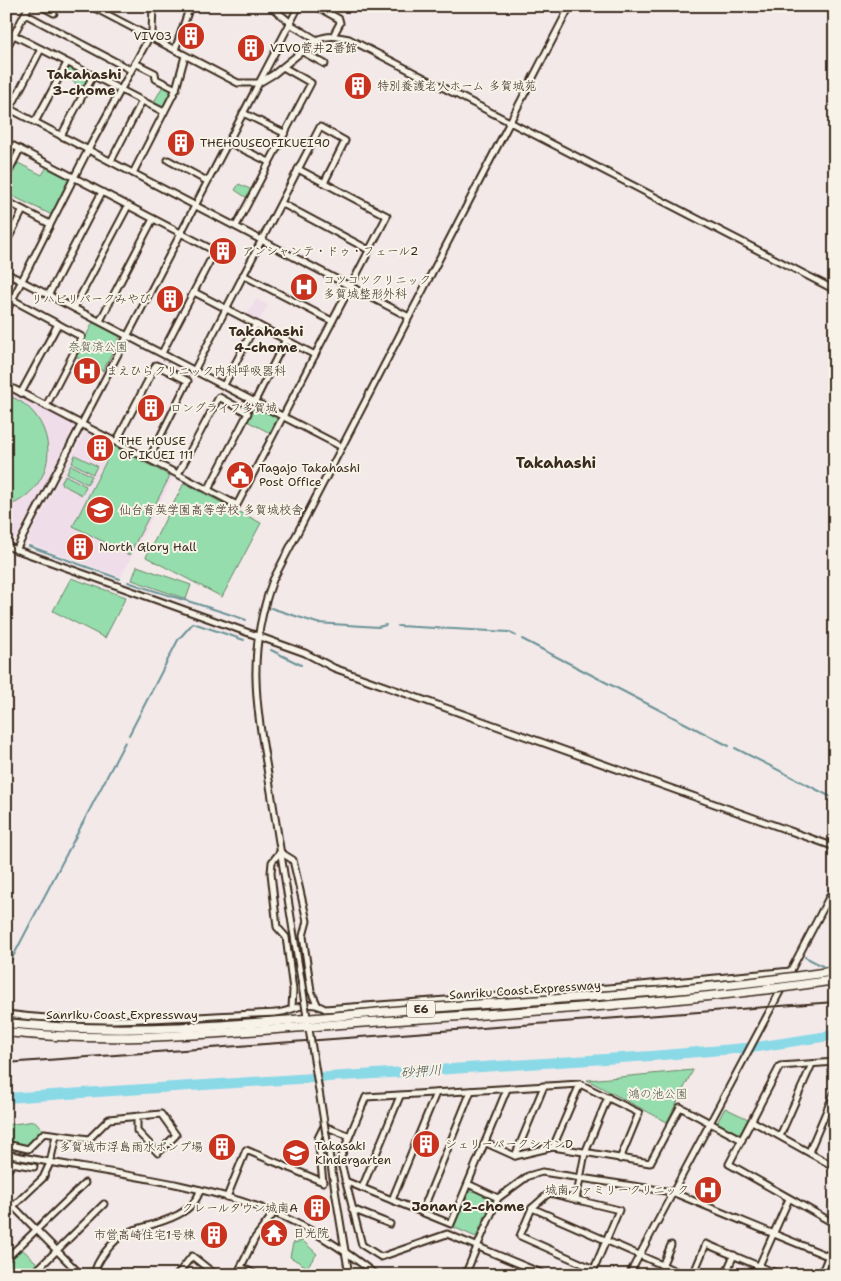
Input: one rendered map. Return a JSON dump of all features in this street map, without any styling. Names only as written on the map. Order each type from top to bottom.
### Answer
[{"type":"highway","name":"Sanriku Coast Expressway","points":[[6,1023],[105,1028],[204,1026],[680,991],[835,971]]},
{"type":"highway","name":"Sanriku Coast Expressway","points":[[6,1032],[105,1037],[205,1034],[679,1000],[835,980]]},
{"type":"street","points":[[6,49],[29,6]]},
{"type":"street","points":[[41,6],[54,13]]},
{"type":"street","points":[[91,6],[238,83],[259,83],[318,40],[333,36],[349,39],[835,290]]},
{"type":"street","points":[[6,312],[88,150],[149,38],[154,18],[153,6]]},
{"type":"street","points":[[175,50],[190,6]]},
{"type":"street","points":[[270,6],[290,23],[318,40]]},
{"type":"street","points":[[16,550],[299,6]]},
{"type":"street","points":[[316,6],[339,19],[340,23],[333,36]]},
{"type":"street","points":[[349,1275],[256,700],[255,674],[258,636],[265,602],[274,580],[570,6]]},
{"type":"street","points":[[24,14],[131,70]]},
{"type":"street","points":[[6,31],[164,112]]},
{"type":"street","points":[[41,49],[8,108],[351,285],[409,317]]},
{"type":"street","points":[[301,51],[325,64]]},
{"type":"street","points":[[133,172],[176,89],[185,56]]},
{"type":"street","points":[[236,226],[268,162],[312,83],[270,61]]},
{"type":"street","points":[[35,122],[67,63]]},
{"type":"street","points":[[135,63],[154,73],[156,79],[176,89]]},
{"type":"street","points":[[61,136],[92,76]]},
{"type":"street","points":[[111,161],[142,101]]},
{"type":"street","points":[[243,112],[284,133]]},
{"type":"street","points":[[195,369],[320,127],[345,141],[324,183]]},
{"type":"street","points":[[6,142],[215,251],[162,353]]},
{"type":"street","points":[[228,142],[268,162]]},
{"type":"street","points":[[6,177],[20,149]]},
{"type":"street","points":[[168,160],[208,181]]},
{"type":"street","points":[[6,385],[237,505],[387,216],[298,169]]},
{"type":"street","points":[[49,294],[102,192]]},
{"type":"street","points":[[6,201],[50,224]]},
{"type":"street","points":[[281,203],[370,250]]},
{"type":"street","points":[[74,308],[128,206]]},
{"type":"street","points":[[6,243],[23,210]]},
{"type":"street","points":[[100,321],[153,219]]},
{"type":"street","points":[[6,273],[195,369],[342,447]]},
{"type":"street","points":[[243,275],[332,321]]},
{"type":"street","points":[[194,292],[315,355]]},
{"type":"street","points":[[13,300],[82,337],[46,406]]},
{"type":"street","points":[[21,393],[58,324]]},
{"type":"street","points":[[224,385],[256,324]]},
{"type":"street","points":[[255,401],[286,339]]},
{"type":"street","points":[[116,442],[156,365],[188,381],[148,459]]},
{"type":"street","points":[[178,474],[219,397],[248,413],[208,490]]},
{"type":"street","points":[[6,546],[305,653],[334,668],[835,847]]},
{"type":"street","points":[[280,852],[293,860],[307,922],[303,936],[311,991],[317,1004]]},
{"type":"street","points":[[280,852],[272,862],[271,873],[277,927],[286,937],[293,990],[292,1008]]},
{"type":"street","points":[[629,1275],[672,1192],[711,1124],[835,886]]},
{"type":"street","points":[[6,1014],[60,1020],[281,1012],[304,1004],[317,1004],[325,1009],[608,988],[791,971]]},
{"type":"street","points":[[835,1062],[780,1066],[729,1164],[835,1224]]},
{"type":"street","points":[[780,1136],[812,1064]]},
{"type":"street","points":[[546,1275],[447,1234],[381,1257],[362,1244],[340,1159],[366,1097],[580,1084],[639,1113],[620,1159]]},
{"type":"street","points":[[553,1147],[580,1084]]},
{"type":"street","points":[[515,1156],[544,1086]]},
{"type":"street","points":[[345,1181],[451,1224],[508,1089]]},
{"type":"street","points":[[422,1212],[472,1091]]},
{"type":"street","points":[[809,1152],[835,1091]]},
{"type":"street","points":[[392,1200],[436,1093]]},
{"type":"street","points":[[362,1188],[400,1096]]},
{"type":"street","points":[[576,1200],[585,1153],[608,1097]]},
{"type":"street","points":[[486,1143],[515,1156],[553,1147],[650,1163],[680,1107],[742,1140]]},
{"type":"street","points":[[6,1144],[28,1149],[44,1134],[89,1139],[109,1119],[137,1116],[161,1114],[176,1135],[158,1152],[137,1131],[137,1116]]},
{"type":"street","points":[[752,1121],[835,1167]]},
{"type":"street","points":[[226,1197],[246,1150],[323,1182],[318,1138],[324,1126],[350,1136]]},
{"type":"street","points":[[6,1213],[42,1178],[50,1163],[56,1135]]},
{"type":"street","points":[[6,1154],[200,1190],[226,1197],[274,1213],[344,1252],[376,1275]]},
{"type":"street","points":[[6,1162],[34,1167]]},
{"type":"street","points":[[6,1171],[14,1163]]},
{"type":"street","points":[[465,1275],[498,1198],[520,1181],[536,1173],[549,1172],[672,1192],[835,1259]]},
{"type":"street","points":[[6,1259],[85,1183]]},
{"type":"street","points":[[468,1184],[498,1198]]},
{"type":"street","points":[[94,1275],[95,1268],[118,1238],[125,1233],[190,1208],[198,1200],[200,1190]]},
{"type":"street","points":[[549,1193],[576,1200],[619,1210],[594,1269],[520,1236],[532,1208],[549,1193]]},
{"type":"street","points":[[755,1275],[789,1198]]},
{"type":"street","points":[[6,1199],[81,1275]]},
{"type":"street","points":[[32,1275],[104,1204]]},
{"type":"street","points":[[532,1208],[675,1273],[685,1275]]},
{"type":"street","points":[[352,1209],[390,1224]]},
{"type":"street","points":[[237,1275],[255,1238],[274,1213]]},
{"type":"street","points":[[693,1275],[706,1244],[780,1275]]},
{"type":"street","points":[[662,1266],[671,1245]]},
{"type":"street","points":[[725,1275],[734,1255]]},
{"type":"street","points":[[821,1275],[828,1255]]},
{"type":"street","points":[[178,1275],[192,1256],[216,1275]]},
{"type":"street","points":[[241,1266],[257,1275]]},
{"type":"shaded area","points":[[256,299],[268,305],[258,323],[246,316]]},
{"type":"shaded area","points":[[6,389],[73,423],[74,427],[18,536],[13,539],[6,536]]},
{"type":"shaded area","name":"仙台育英学園高等学校 多賀城校舎","points":[[86,430],[174,476],[121,577],[30,544],[28,539]]},
{"type":"green space","points":[[70,64],[92,77],[86,89],[63,76]]},
{"type":"green space","points":[[165,82],[176,89],[167,106],[161,108],[153,104]]},
{"type":"green space","points":[[18,163],[42,175],[48,165],[71,177],[52,215],[6,193],[6,187]]},
{"type":"green space","points":[[239,184],[252,190],[247,198],[235,190]]},
{"type":"green space","name":"奈賀済公園","points":[[94,320],[119,334],[120,337],[103,371],[76,357]]},
{"type":"green space","points":[[6,395],[21,402],[33,412],[41,425],[46,439],[48,454],[45,469],[38,483],[22,499],[9,505],[6,505]]},
{"type":"green space","points":[[256,404],[278,416],[279,420],[272,434],[247,421]]},
{"type":"green space","points":[[114,446],[170,476],[129,555],[73,526]]},
{"type":"green space","points":[[75,455],[97,466],[93,474],[72,463]]},
{"type":"green space","points":[[71,465],[92,476],[87,484],[67,473]]},
{"type":"green space","points":[[65,475],[86,486],[82,495],[61,484]]},
{"type":"green space","points":[[184,483],[261,523],[222,597],[146,557]]},
{"type":"green space","points":[[137,566],[191,585],[186,599],[132,580]]},
{"type":"green space","points":[[71,578],[126,597],[105,638],[53,611]]},
{"type":"green space","name":"鴻の池公園","points":[[693,1070],[667,1122],[587,1080],[588,1080]]},
{"type":"green space","points":[[725,1108],[748,1119],[741,1132],[737,1133],[717,1123]]},
{"type":"green space","points":[[35,1121],[43,1130],[27,1146],[6,1142],[6,1125]]},
{"type":"green space","points":[[471,1189],[493,1198],[476,1237],[453,1227]]},
{"type":"green space","points":[[303,1241],[317,1254],[307,1267],[290,1257],[293,1243]]},
{"type":"green space","points":[[20,1247],[38,1264],[27,1275],[20,1275],[6,1262]]},
{"type":"waterway","points":[[29,546],[120,579]]},
{"type":"waterway","points":[[128,582],[246,620]]},
{"type":"waterway","points":[[271,608],[317,623],[378,627],[386,625]]},
{"type":"waterway","points":[[129,735],[178,640],[193,623],[244,640]]},
{"type":"waterway","points":[[398,626],[509,632],[516,636]]},
{"type":"waterway","points":[[522,639],[729,746]]},
{"type":"waterway","points":[[271,650],[301,665]]},
{"type":"waterway","points":[[6,970],[125,742]]},
{"type":"waterway","points":[[735,748],[835,799]]},
{"type":"waterway","points":[[805,957],[828,969]]},
{"type":"waterway","name":"砂押川","points":[[6,1098],[651,1056],[757,1047],[835,1035]]},
{"type":"railway","points":[[6,1063],[835,1002]]},
{"type":"place","name":"VIVO3","points":[[191,36]]},
{"type":"place","name":"VIVO菅井2番館","points":[[251,48]]},
{"type":"place","name":"特別養護老人ホーム 多賀城苑","points":[[358,86]]},
{"type":"place","name":"THEHOUSEOFIKUEI90","points":[[181,143]]},
{"type":"place","name":"アンシャンテ・ドゥ・フェール2","points":[[223,251]]},
{"type":"place","name":"コツコツクリニック 多賀城整形外科","points":[[304,287]]},
{"type":"place","name":"リハビリパークみやび","points":[[170,299]]},
{"type":"place","name":"まえひらクリニック内科呼吸器科","points":[[87,371]]},
{"type":"place","name":"ロングライフ多賀城","points":[[151,408]]},
{"type":"place","name":"THE HOUSE OF IKUEI 111","points":[[100,448]]},
{"type":"place","name":"Tagajo Takahashi Post Office","points":[[240,475]]},
{"type":"place","name":"仙台育英学園高等学校 多賀城校舎","points":[[100,510]]},
{"type":"place","name":"North Glory Hall","points":[[80,547]]},
{"type":"place","name":"シェリーパークシオンD","points":[[426,1144]]},
{"type":"place","name":"多賀城市浮島雨水ポンプ場","points":[[222,1147]]},
{"type":"place","name":"Takasaki Kindergarten","points":[[296,1153]]},
{"type":"place","name":"城南ファミリークリニック","points":[[708,1190]]},
{"type":"place","name":"クレールタウン城南A","points":[[317,1208]]},
{"type":"place","name":"日光院","points":[[274,1233]]},
{"type":"place","name":"市営高崎住宅1号棟","points":[[214,1235]]},
{"type":"district","name":"Takahashi 3-chome","points":[[84,82]]},
{"type":"district","name":"Takahashi 4-chome","points":[[266,340]]},
{"type":"district","name":"Takahashi","points":[[556,463]]},
{"type":"district","name":"Jonan 2-chome","points":[[468,1206]]}]
